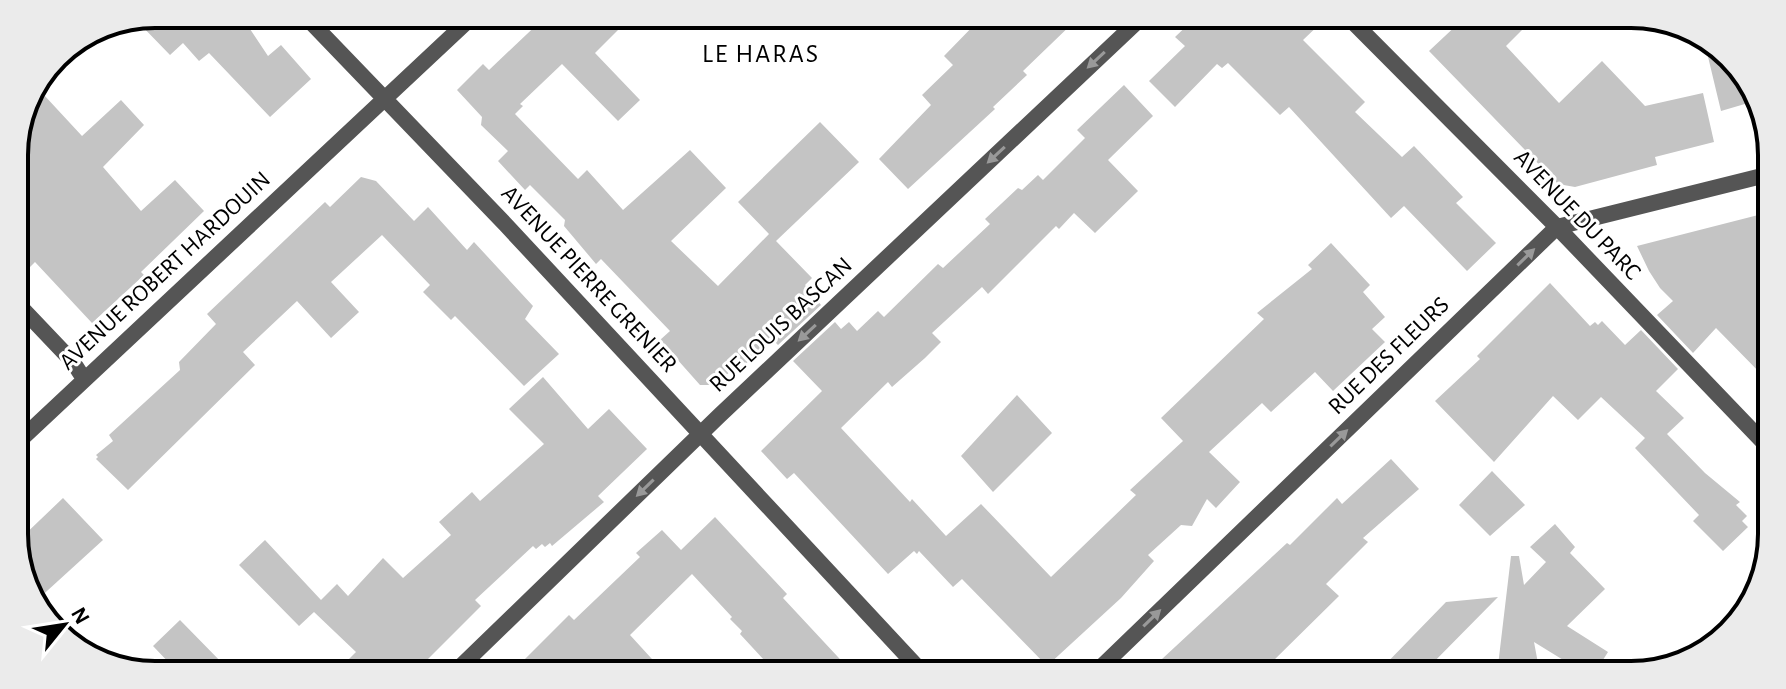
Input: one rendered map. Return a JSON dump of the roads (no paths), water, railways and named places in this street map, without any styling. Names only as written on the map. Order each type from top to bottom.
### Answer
[{"type":"street","name":"AVENUE PIERRE GRENIER","points":[[316,28],[418,131],[912,661]]},
{"type":"street","name":"AVENUE ROBERT HARDOUIN","points":[[28,433],[460,28]]},
{"type":"street","name":"RUE LOUIS BASCAN","points":[[466,661],[701,433],[1130,28]]},
{"type":"street","name":"AVENUE DU PARC","points":[[1359,28],[1557,227],[1758,437]]},
{"type":"street","points":[[1557,227],[1758,177]]},
{"type":"street","name":"RUE DES FLEURS","points":[[1107,661],[1557,227]]},
{"type":"street","points":[[28,315],[73,362],[84,379]]},
{"type":"district","name":"LE HARAS","points":[[761,54]]}]
